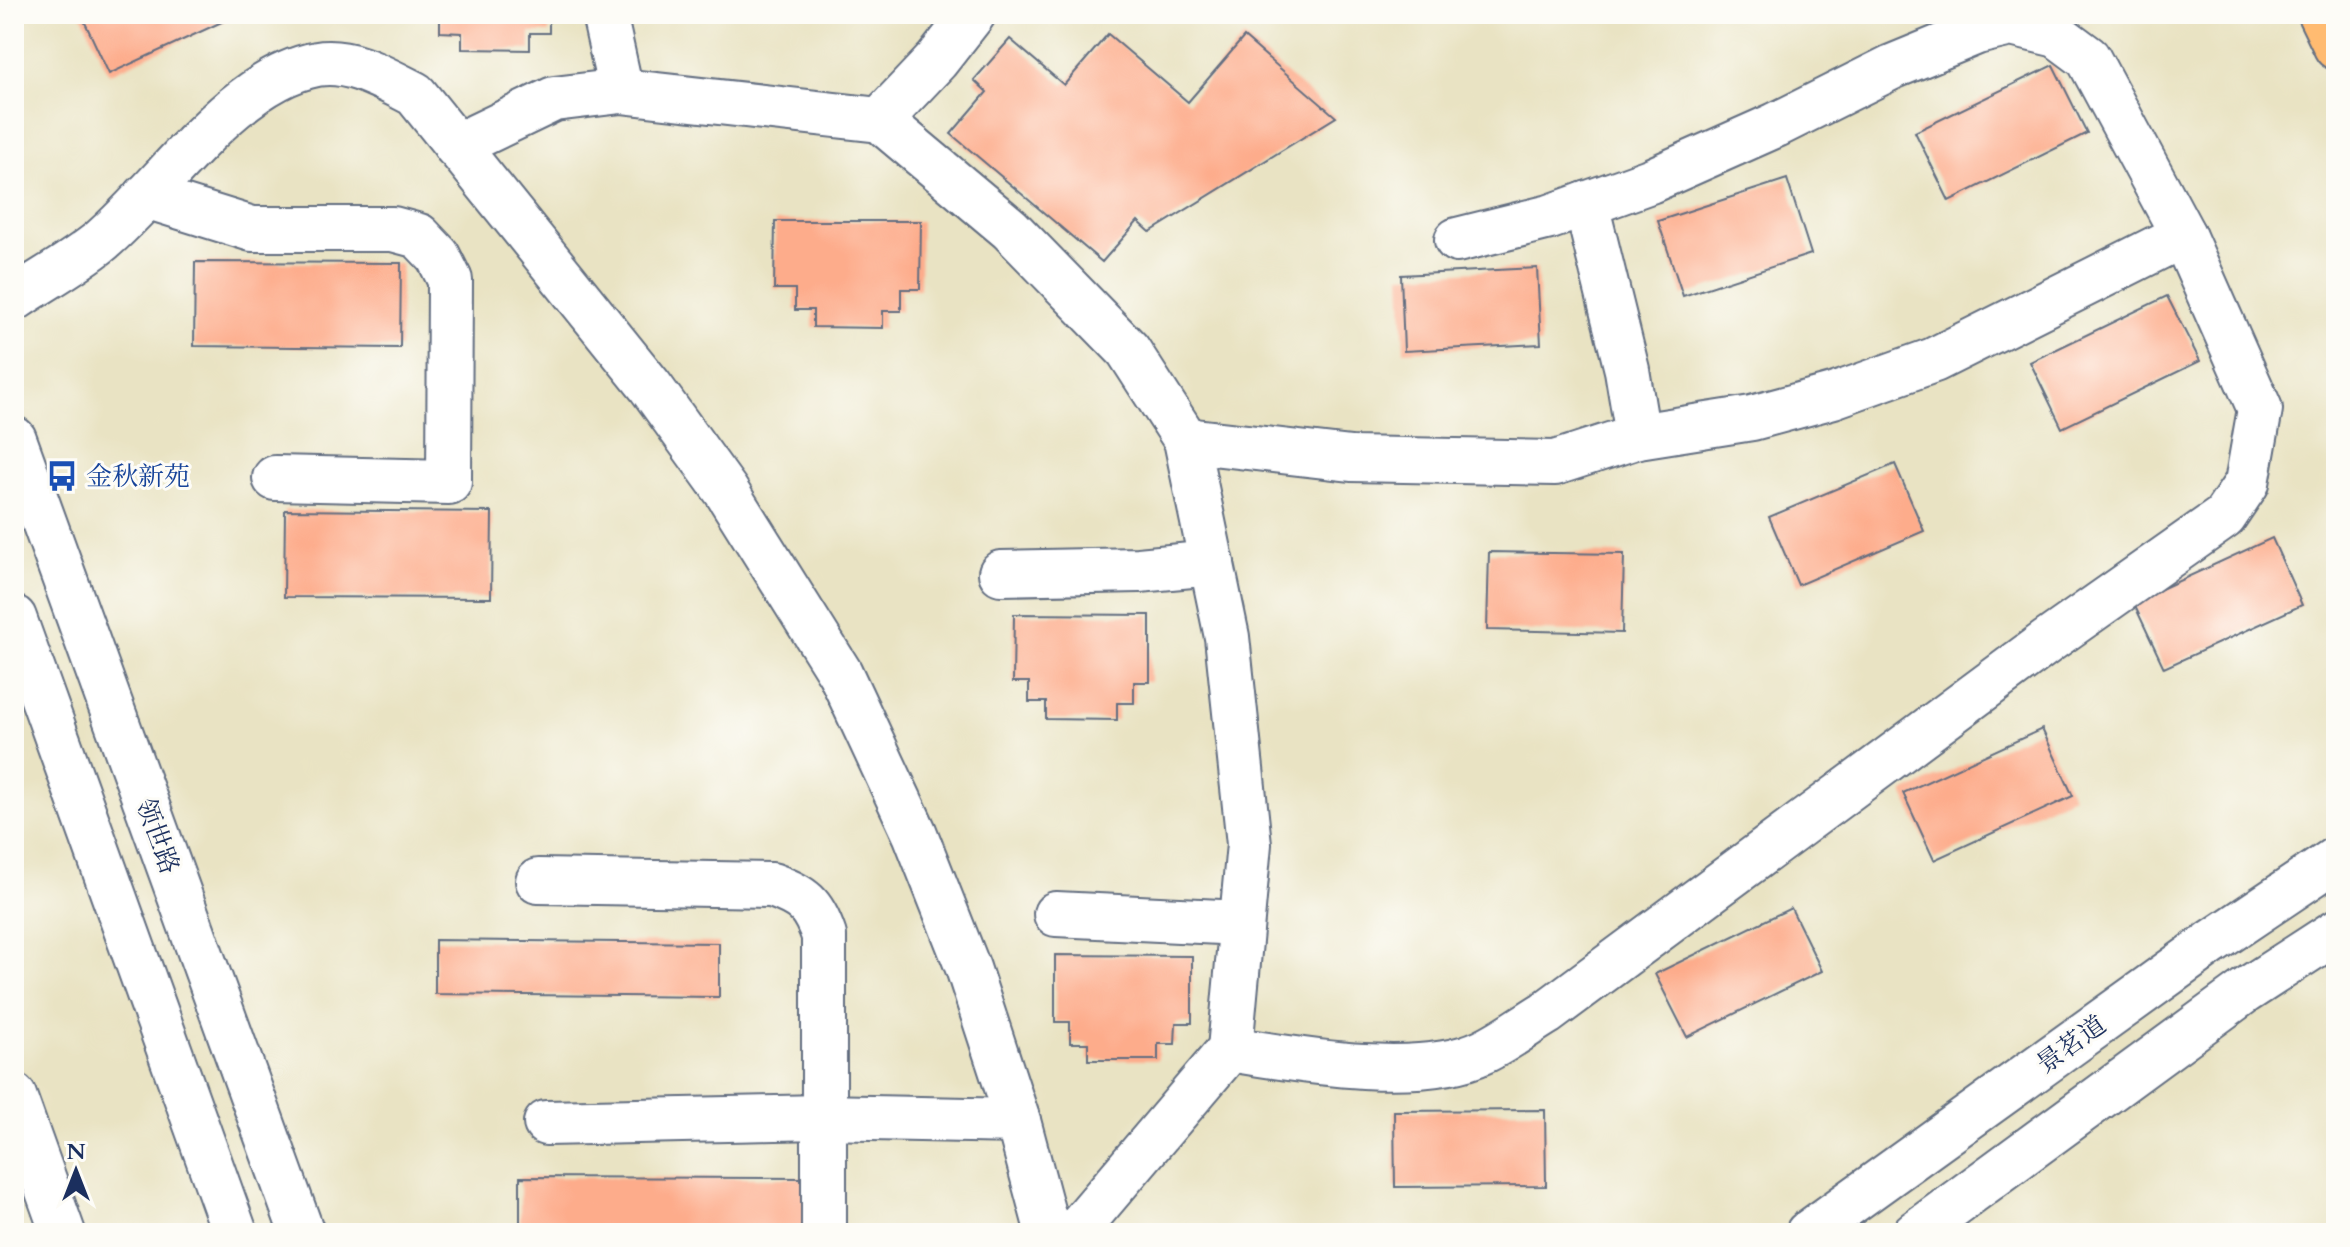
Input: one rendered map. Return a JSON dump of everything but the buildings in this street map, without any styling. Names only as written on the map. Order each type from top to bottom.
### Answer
[{"type":"main road","points":[[2320,14],[2336,47]]},
{"type":"street","points":[[604,14],[621,91]]},
{"type":"street","points":[[880,120],[937,60],[973,14]]},
{"type":"street","points":[[1230,1049],[1321,1064],[1406,1066],[1482,1053],[1546,1013],[2048,641],[2224,517],[2247,483],[2260,409],[2183,235],[2088,58],[2057,35],[2011,24],[1977,32],[1892,67],[1776,125],[1650,181],[1550,217],[1457,240]]},
{"type":"street","points":[[14,299],[100,241],[221,121],[268,83],[318,64],[365,69],[415,94],[650,386],[726,491],[840,673],[915,834],[968,968],[1018,1121],[1048,1233]]},
{"type":"street","points":[[456,146],[554,99],[621,91],[880,120],[1010,229],[1128,350],[1186,440],[1227,637],[1249,844],[1230,1049],[1074,1233]]},
{"type":"street","points":[[146,196],[252,229],[393,229],[419,236],[438,256],[450,280],[449,482],[275,478]]},
{"type":"street","points":[[1586,204],[1627,370],[1638,436]]},
{"type":"street","points":[[1186,440],[1351,459],[1555,463],[1638,436],[1752,418],[1833,396],[1934,360],[2183,235]]},
{"type":"street","name":"领世路","points":[[14,439],[302,1233]]},
{"type":"street","points":[[1001,573],[1139,570],[1212,563]]},
{"type":"street","points":[[14,618],[235,1233]]},
{"type":"street","name":"景茗道","points":[[1808,1233],[2211,943],[2336,859]]},
{"type":"street","points":[[538,881],[772,885],[799,895],[816,912],[824,936],[824,1233]]},
{"type":"street","points":[[1056,914],[1241,923]]},
{"type":"street","points":[[1915,1233],[2245,991],[2336,932]]},
{"type":"street","points":[[14,1096],[63,1233]]},
{"type":"street","points":[[546,1123],[826,1118],[1018,1121]]},
{"type":"place","name":"金秋新苑","points":[[62,476]]}]
